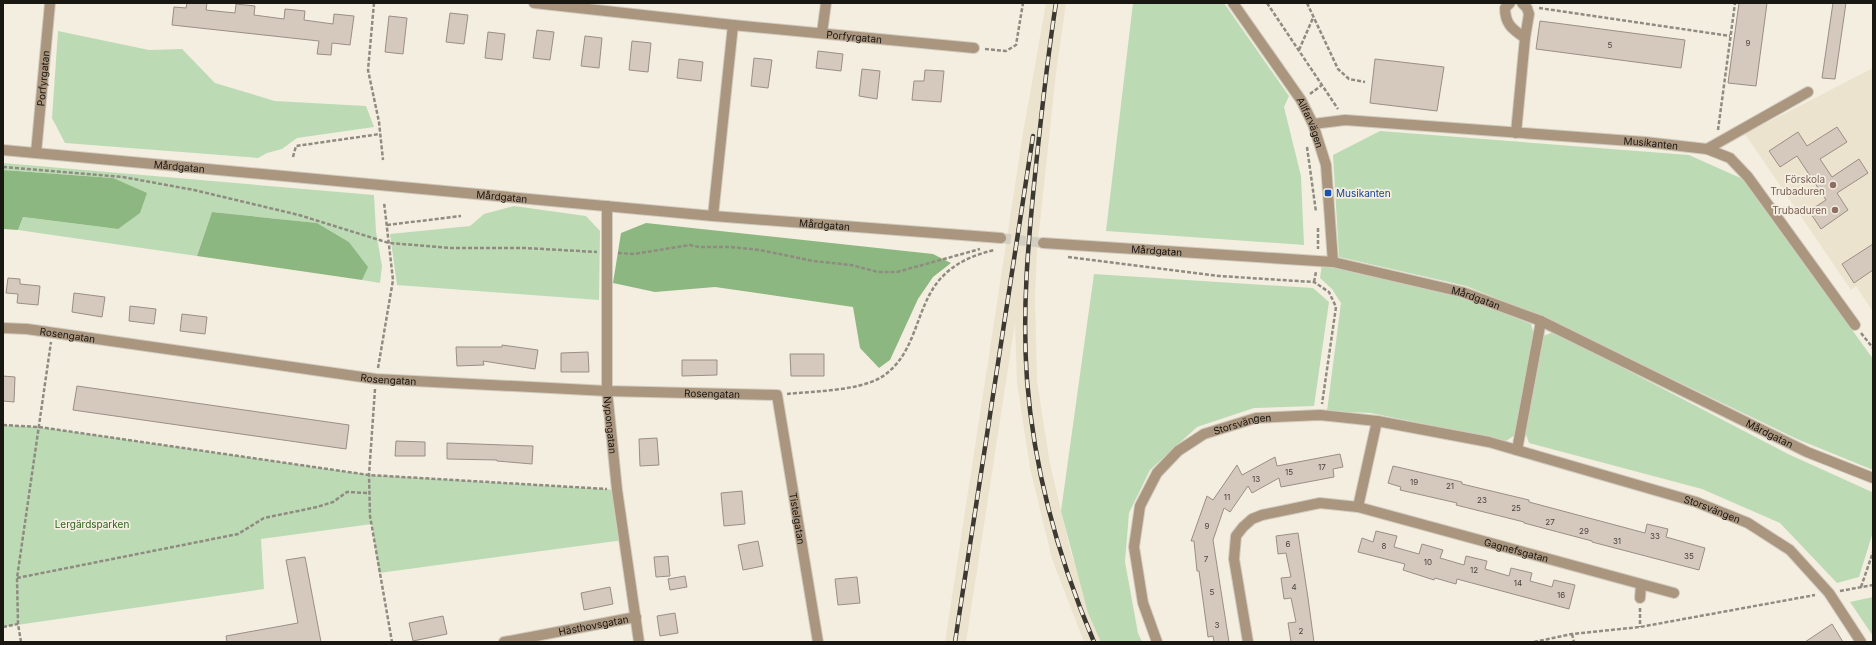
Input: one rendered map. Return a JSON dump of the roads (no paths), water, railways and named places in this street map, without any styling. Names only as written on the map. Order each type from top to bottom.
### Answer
[{"type":"street","name":"Porfyrgatan","points":[[36,153],[50,3]]},
{"type":"street","name":"Porfyrgatan","points":[[534,3],[733,25],[822,32],[974,48]]},
{"type":"street","points":[[822,32],[826,3]]},
{"type":"street","name":"Allfarvägen","points":[[1233,3],[1301,100],[1313,124],[1326,165],[1333,262]]},
{"type":"street","points":[[1510,3],[1505,8],[1505,18],[1510,28],[1525,38]]},
{"type":"street","points":[[1516,133],[1525,38],[1529,14],[1523,4]]},
{"type":"street","points":[[713,216],[733,25]]},
{"type":"street","points":[[1712,147],[1808,92]]},
{"type":"street","name":"Musikanten","points":[[1313,124],[1345,120],[1712,147],[1730,158],[1748,177],[1854,325]]},
{"type":"street","name":"Mårdgatan","points":[[3,150],[1001,243]]},
{"type":"street","name":"Nypongatan","points":[[607,206],[607,391],[617,490],[639,642]]},
{"type":"street","name":"Mårdgatan","points":[[1043,243],[1333,262],[1462,292],[1540,321],[1807,452],[1873,478]]},
{"type":"street","points":[[1516,450],[1540,321]]},
{"type":"street","name":"Rosengatan","points":[[3,328],[376,379],[607,391],[777,395]]},
{"type":"street","name":"Tistelgatan","points":[[777,395],[818,642]]},
{"type":"street","name":"Storsvängen","points":[[1157,642],[1143,603],[1134,546],[1140,506],[1157,473],[1178,451],[1204,434],[1256,418],[1320,415],[1377,421],[1489,442],[1696,502],[1748,523],[1790,550],[1829,593],[1861,642]]},
{"type":"street","points":[[1358,507],[1377,421]]},
{"type":"street","name":"Gagnefsgatan","points":[[1248,642],[1234,559],[1236,536],[1252,519],[1262,515],[1320,503],[1358,507],[1472,537],[1640,585],[1674,593]]},
{"type":"street","points":[[1640,585],[1640,598]]},
{"type":"street","name":"Hästhovsgatan","points":[[504,642],[636,617]]},
{"type":"tunnel","points":[[1001,238],[1043,243]]},
{"type":"railway","points":[[1056,3],[1042,110],[1028,252],[1025,303],[1027,380],[1030,414],[1042,481],[1050,514],[1059,547],[1081,611],[1094,642]]},
{"type":"railway","points":[[955,642],[1033,136]]},
{"type":"place","name":"Förskola Trubaduren","points":[[1833,185]]},
{"type":"place","name":"Musikanten","points":[[1328,193]]},
{"type":"place","name":"Trubaduren","points":[[1835,210]]},
{"type":"park label","name":"Lergärdsparken","points":[[92,524]]}]
